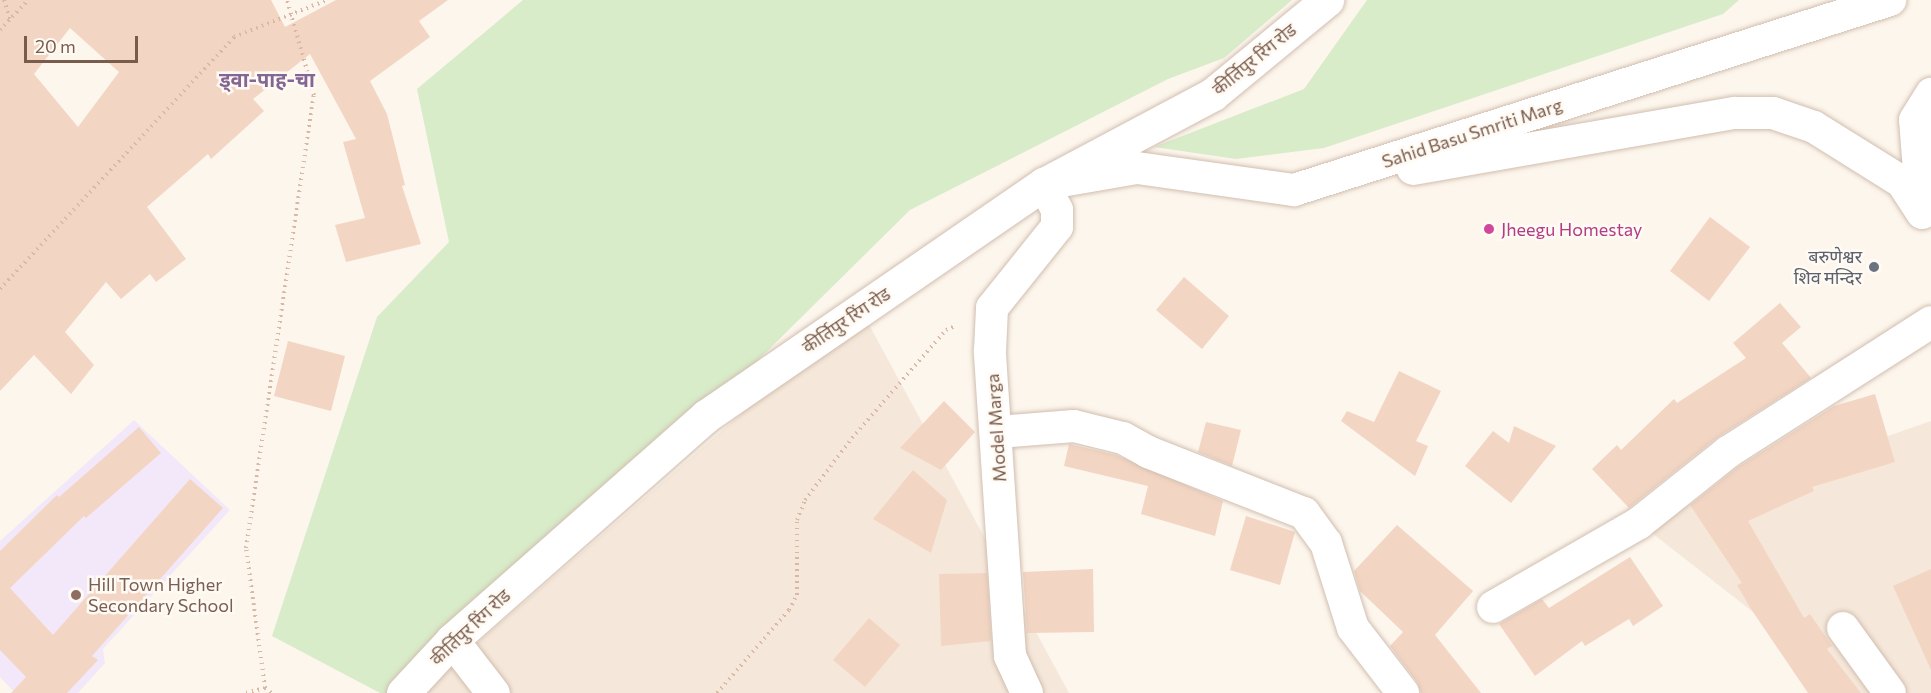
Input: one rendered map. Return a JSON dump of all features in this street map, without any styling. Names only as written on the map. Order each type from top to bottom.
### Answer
[{"type":"street","name":"कीर्तिपुर रिंग रोड","points":[[403,693],[452,640],[706,416],[1044,184],[1213,94],[1327,0]]},
{"type":"street","name":"Sahid Basu Smriti Marg","points":[[1044,184],[1137,168],[1294,190],[1890,0]]},
{"type":"street","points":[[1926,223],[1915,120],[1931,94]]},
{"type":"street","points":[[1294,190],[1735,113],[1773,113],[1814,127],[1902,182],[1926,223]]},
{"type":"street","points":[[992,308],[1057,227],[1057,210],[1044,184]]},
{"type":"street","name":"Model Marga","points":[[992,308],[990,351],[998,432],[1010,656],[1027,693]]},
{"type":"street","points":[[1493,607],[1639,523],[1728,452],[1931,322]]},
{"type":"street","points":[[998,432],[1074,426],[1123,438],[1148,452],[1304,513],[1326,543],[1353,628],[1403,693]]},
{"type":"street","points":[[1843,628],[1890,693]]},
{"type":"street","points":[[452,640],[493,693]]},
{"type":"path","points":[[4,0],[11,22]]},
{"type":"path","points":[[0,30],[11,22],[28,0]]},
{"type":"path","points":[[272,693],[265,688],[246,548],[314,95],[287,0]]},
{"type":"path","points":[[0,289],[234,37],[327,0]]},
{"type":"path","points":[[717,693],[789,610],[797,595],[797,520],[805,501],[852,438],[946,330],[992,308]]},
{"type":"path","points":[[246,693],[265,688]]},
{"type":"shaded area","points":[[861,310],[1069,693],[420,693]]},
{"type":"shaded area","name":"Hill Town Higher Secondary School","points":[[134,420],[230,510],[103,649],[105,663],[78,693],[15,693],[0,677],[0,541]]},
{"type":"shaded area","points":[[1931,421],[1931,693],[1857,693],[1639,523]]},
{"type":"green space","points":[[523,0],[1292,0],[1224,58],[1168,79],[910,210],[421,693],[380,693],[272,636],[377,317],[449,242],[417,89]]},
{"type":"green space","points":[[1367,0],[1739,0],[1723,14],[1324,148],[1236,159],[1154,147],[1304,89]]},
{"type":"building","points":[[0,0],[271,0],[285,27],[336,0],[448,0],[419,21],[430,37],[370,81],[387,114],[405,185],[402,186],[421,244],[346,262],[335,225],[365,218],[343,142],[356,139],[310,54],[253,99],[264,111],[211,159],[208,154],[147,207],[186,259],[156,282],[150,274],[121,299],[106,282],[65,332],[94,365],[71,394],[34,355],[0,391]],"holes":[[[70,28],[119,72],[78,127],[34,74]]]},
{"type":"building","points":[[1710,217],[1750,247],[1709,301],[1670,271]]},
{"type":"building","points":[[1184,277],[1229,316],[1202,349],[1156,310]]},
{"type":"building","points":[[1780,303],[1801,327],[1782,343],[1811,378],[1718,437],[1629,508],[1592,469],[1617,445],[1621,450],[1674,399],[1677,403],[1746,358],[1733,343]]},
{"type":"building","points":[[288,341],[345,356],[331,411],[274,396]]},
{"type":"building","points":[[1399,371],[1441,391],[1416,441],[1428,446],[1415,476],[1341,421],[1347,411],[1374,422]]},
{"type":"building","points":[[1875,394],[1895,462],[1812,487],[1814,491],[1748,521],[1804,618],[1810,614],[1832,646],[1827,649],[1861,693],[1808,693],[1751,609],[1737,585],[1742,583],[1690,505],[1738,467],[1834,406]]},
{"type":"building","points":[[944,401],[975,432],[941,470],[900,448]]},
{"type":"building","points":[[1206,422],[1241,430],[1232,466],[1198,452]]},
{"type":"building","points":[[1514,426],[1556,446],[1511,503],[1465,466],[1493,431],[1509,443]]},
{"type":"building","points":[[139,427],[161,453],[86,518],[84,516],[10,588],[53,635],[190,479],[223,508],[92,656],[98,660],[67,693],[11,693],[26,677],[0,650],[0,551],[57,495],[59,497]]},
{"type":"building","points":[[1069,444],[1116,455],[1223,501],[1215,536],[1141,514],[1148,486],[1064,466]]},
{"type":"building","points":[[913,470],[947,500],[931,553],[873,519]]},
{"type":"building","points":[[1246,516],[1295,532],[1280,585],[1230,570]]},
{"type":"building","points":[[1397,525],[1473,591],[1435,635],[1481,693],[1421,693],[1417,682],[1390,646],[1403,632],[1360,591],[1354,571]]},
{"type":"building","points":[[1630,557],[1663,606],[1633,626],[1629,619],[1585,646],[1582,641],[1535,676],[1499,624],[1542,599],[1549,608]]},
{"type":"building","points":[[1093,569],[1094,632],[1027,633],[1023,572]]},
{"type":"building","points":[[1931,569],[1931,670],[1893,586]]},
{"type":"building","points":[[987,573],[991,641],[941,646],[939,574]]},
{"type":"building","points":[[869,618],[900,645],[865,687],[833,660]]},
{"type":"place","name":"Jheegu Homestay","points":[[1489,229]]},
{"type":"place","name":"बरुणेश्वर शिव मन्दिर","points":[[1874,267]]},
{"type":"place","name":"Hill Town Higher Secondary School","points":[[76,595]]},
{"type":"district","name":"ड्वा-पाह-चा","points":[[267,79]]}]
